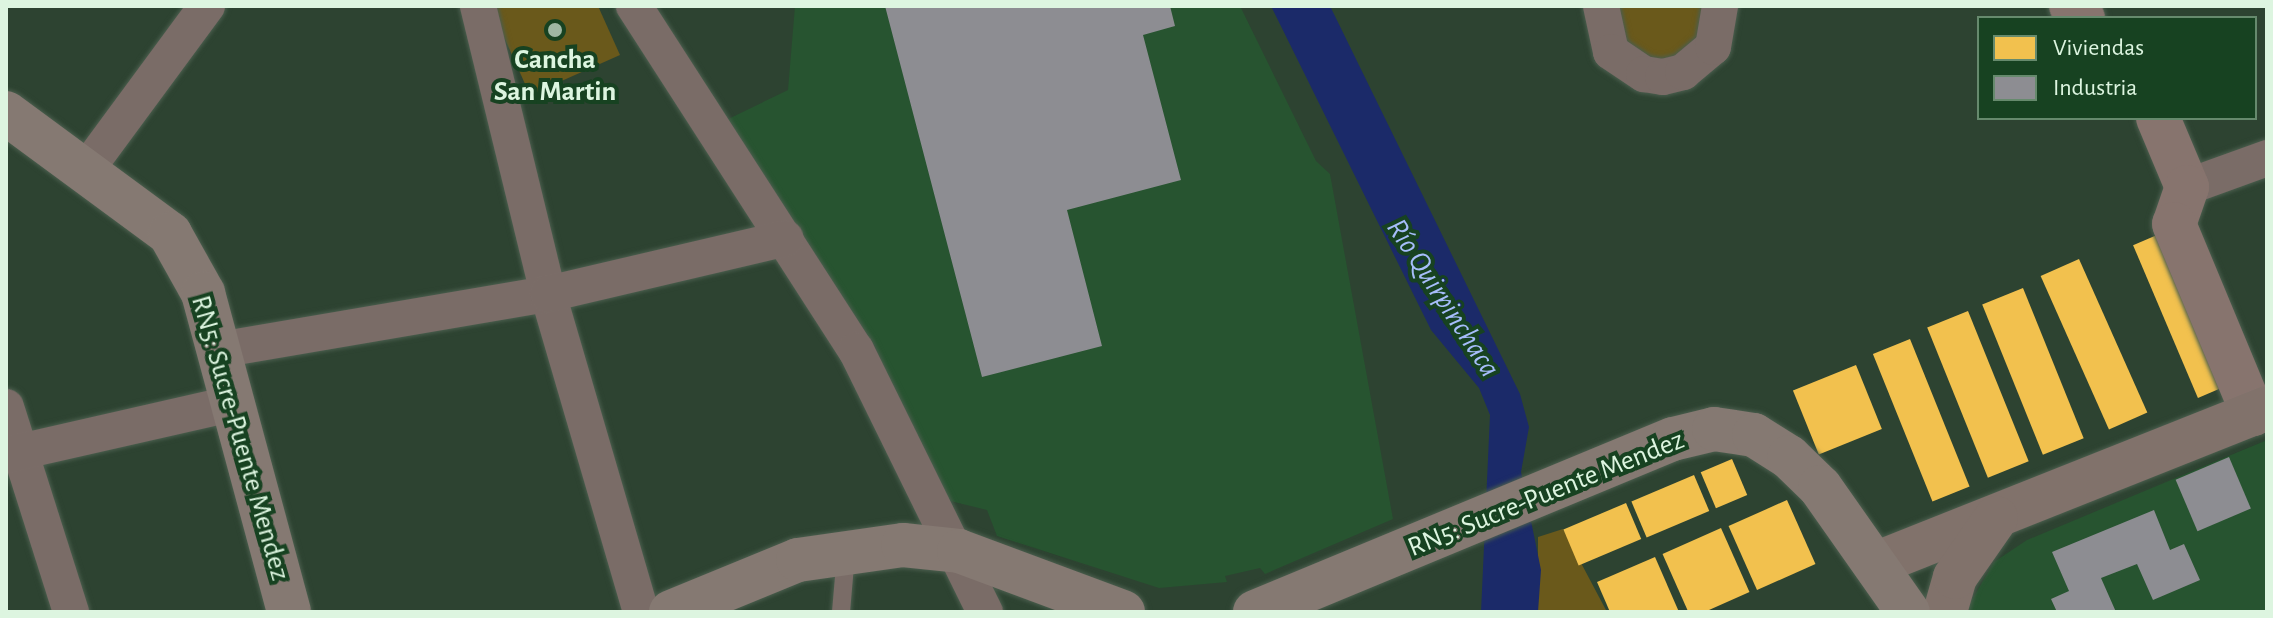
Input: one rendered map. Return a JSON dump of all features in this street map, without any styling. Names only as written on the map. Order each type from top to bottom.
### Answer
[{"type":"highway","name":"RN5: Sucre-Puente Mendez","points":[[6,113],[170,234],[203,293],[289,612]]},
{"type":"highway","name":"RN5: Sucre-Puente Mendez","points":[[1255,612],[1673,439],[1714,429],[1754,435],[1820,487],[1908,612]]},
{"type":"highway","points":[[671,612],[847,547],[959,551],[1123,612]]},
{"type":"main road","points":[[1875,564],[2260,411]]},
{"type":"main road","points":[[1945,612],[1955,577],[1996,518]]},
{"type":"street","points":[[86,170],[207,6]]},
{"type":"street","points":[[478,6],[548,294],[641,612]]},
{"type":"street","points":[[634,6],[786,238],[863,363],[959,551],[985,612]]},
{"type":"street","points":[[1601,6],[1611,52],[1635,70],[1663,77],[1691,67],[1713,47],[1720,6]]},
{"type":"street","points":[[2159,120],[2187,187],[2174,224],[2260,411]]},
{"type":"street","points":[[2187,187],[2267,158]]},
{"type":"street","points":[[219,350],[548,294],[786,238]]},
{"type":"street","points":[[15,455],[234,403]]},
{"type":"street","points":[[6,407],[15,455],[71,612]]},
{"type":"lane","points":[[841,612],[847,547]]},
{"type":"shaded area","name":"Cancha San Martin","points":[[490,6],[598,6],[620,55],[530,95]]},
{"type":"shaded area","points":[[795,6],[1240,6],[1316,161],[1330,174],[1393,519],[1265,574],[1260,568],[1225,576],[1227,582],[1159,588],[997,536],[987,510],[938,498],[874,344],[722,122],[788,90]]},
{"type":"shaded area","points":[[1611,6],[1708,6],[1708,31],[1672,64],[1626,52]]},
{"type":"shaded area","points":[[2267,440],[2267,612],[1965,612],[1994,562],[2027,540]]},
{"type":"shaded area","points":[[1563,529],[1607,612],[1538,612],[1538,537]]},
{"type":"water","name":"Río Quirpinchaca","points":[[1271,6],[1330,6],[1520,394],[1529,427],[1521,472],[1541,570],[1538,612],[1481,612],[1490,415],[1479,388],[1431,330]]},
{"type":"building: Viviendas","points":[[2157,235],[2222,388],[2198,398],[2133,245]]},
{"type":"building: Viviendas","points":[[2079,259],[2147,412],[2109,430],[2041,276]]},
{"type":"building: Viviendas","points":[[2023,288],[2084,438],[2043,455],[1982,304]]},
{"type":"building: Viviendas","points":[[1968,311],[2029,461],[1988,478],[1927,327]]},
{"type":"building: Viviendas","points":[[1910,339],[1970,486],[1932,501],[1873,354]]},
{"type":"building: Viviendas","points":[[1856,365],[1882,429],[1819,454],[1793,390]]},
{"type":"building: Viviendas","points":[[1732,459],[1747,495],[1716,508],[1701,472]]},
{"type":"building: Viviendas","points":[[1694,475],[1709,511],[1647,537],[1631,502]]},
{"type":"building: Viviendas","points":[[1787,500],[1815,564],[1757,590],[1729,526]]},
{"type":"building: Viviendas","points":[[1626,503],[1641,539],[1579,565],[1563,530]]},
{"type":"building: Viviendas","points":[[1721,528],[1749,592],[1704,612],[1688,612],[1663,554]]},
{"type":"building: Viviendas","points":[[1655,557],[1679,612],[1610,612],[1597,582]]},
{"type":"building: Industria","points":[[885,6],[1170,6],[1175,26],[1143,35],[1181,180],[1067,210],[1102,346],[982,377]]},
{"type":"building: Industria","points":[[2229,457],[2251,509],[2197,531],[2176,480]]},
{"type":"building: Industria","points":[[2154,510],[2170,550],[2184,544],[2200,580],[2153,600],[2137,564],[2101,578],[2116,612],[2057,612],[2051,599],[2069,591],[2052,552]]},
{"type":"place","name":"Cancha San Martin","points":[[555,30]]}]
